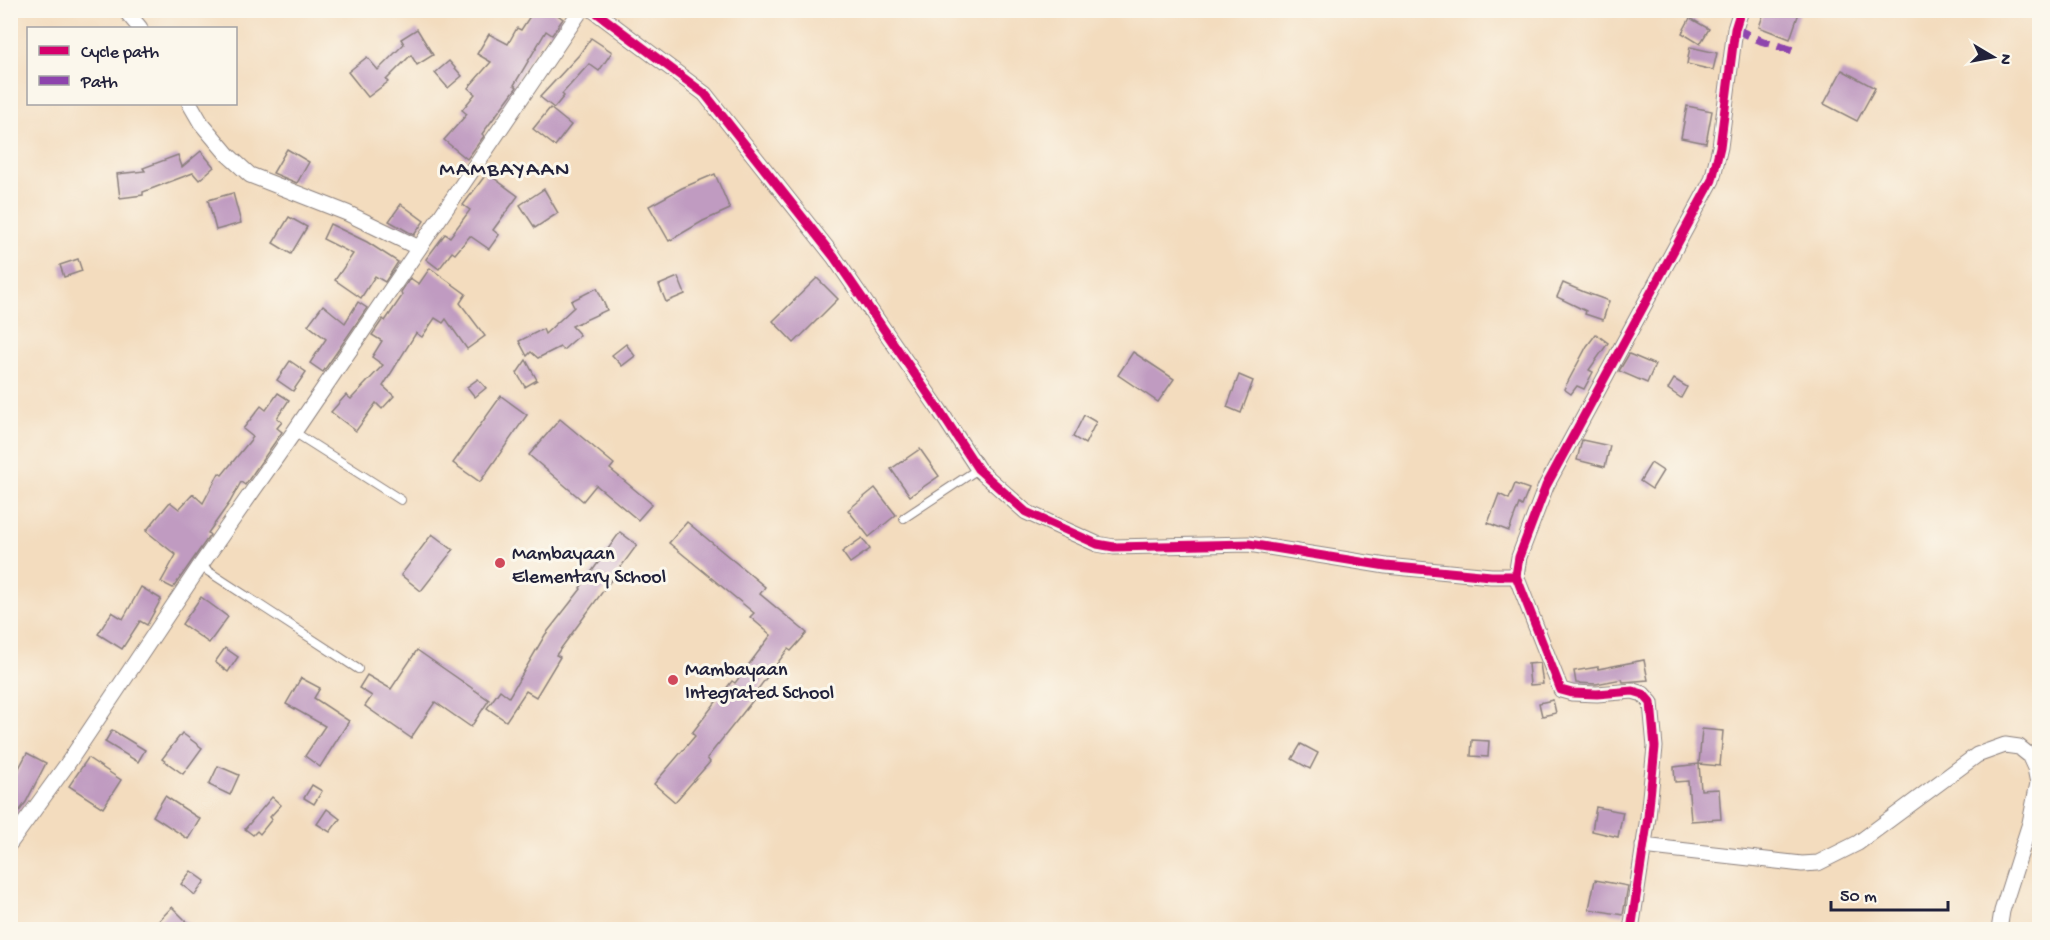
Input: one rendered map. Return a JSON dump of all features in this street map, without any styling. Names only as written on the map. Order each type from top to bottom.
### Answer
[{"type":"street","points":[[125,10],[139,27]]},
{"type":"street","points":[[10,843],[68,763],[580,10]]},
{"type":"street","points":[[593,10],[705,94],[834,256],[978,469],[1026,512],[1097,544],[1114,547],[1249,544],[1386,566],[1491,576],[1516,576]]},
{"type":"street","points":[[1631,930],[1655,747],[1652,703],[1643,694],[1633,692],[1597,694],[1561,690],[1516,576],[1519,557],[1546,486],[1712,180],[1720,147],[1735,29],[1742,10]]},
{"type":"street","points":[[191,105],[201,123],[228,155],[250,175],[347,213],[419,248]]},
{"type":"street","points":[[1643,846],[1802,864],[1818,863],[1858,843],[1977,755],[2005,745],[2019,747],[2029,755],[2036,768],[2038,783],[2030,823],[2002,911],[2000,930]]},
{"type":"lane","points":[[294,432],[401,500]]},
{"type":"lane","points":[[904,518],[978,469]]},
{"type":"lane","points":[[200,566],[358,669]]},
{"type":"building","points":[[534,10],[551,10],[563,19],[552,35],[546,31],[514,85],[517,87],[482,134],[484,136],[467,159],[444,140],[467,114],[462,110],[475,94],[468,88],[491,62],[477,54],[489,34],[508,44],[517,28],[521,30]]},
{"type":"building","points":[[1765,10],[1800,10],[1790,39],[1759,27]]},
{"type":"building","points":[[1690,18],[1709,29],[1700,44],[1682,33]]},
{"type":"building","points":[[417,29],[433,55],[417,65],[411,55],[386,80],[388,82],[368,97],[348,72],[367,57],[378,70],[404,44],[401,39]]},
{"type":"building","points":[[591,38],[612,52],[599,71],[589,64],[562,94],[564,96],[554,108],[540,97],[579,55]]},
{"type":"building","points":[[1690,47],[1717,53],[1713,70],[1687,64]]},
{"type":"building","points":[[449,61],[462,76],[448,88],[435,73]]},
{"type":"building","points":[[1842,70],[1875,88],[1857,121],[1824,104]]},
{"type":"building","points":[[1687,106],[1712,111],[1706,143],[1681,138]]},
{"type":"building","points":[[550,108],[571,125],[555,146],[533,129]]},
{"type":"building","points":[[287,149],[309,162],[297,183],[273,173]]},
{"type":"building","points":[[201,151],[214,167],[199,180],[193,173],[143,192],[143,195],[120,198],[117,174],[145,171],[143,168],[178,155],[182,167]]},
{"type":"building","points":[[487,173],[518,196],[493,230],[499,235],[489,249],[470,236],[455,254],[452,252],[439,269],[426,259],[445,234],[450,237],[470,210],[463,205]]},
{"type":"building","points":[[715,174],[730,209],[703,221],[669,241],[649,206]]},
{"type":"building","points":[[544,189],[558,213],[535,228],[520,205]]},
{"type":"building","points":[[233,193],[241,223],[216,230],[208,200]]},
{"type":"building","points":[[401,204],[424,221],[414,235],[389,221]]},
{"type":"building","points":[[289,217],[307,227],[291,254],[273,243]]},
{"type":"building","points":[[330,224],[367,242],[398,262],[385,282],[375,276],[361,298],[335,280],[353,254],[323,239]]},
{"type":"building","points":[[78,259],[82,271],[64,277],[60,265]]},
{"type":"building","points":[[430,268],[466,294],[460,303],[485,336],[467,349],[446,319],[443,323],[435,318],[422,337],[416,333],[383,386],[394,396],[382,409],[376,403],[356,431],[331,412],[346,395],[351,399],[383,365],[372,357],[382,341],[372,335],[402,296],[401,292],[410,278],[419,284]]},
{"type":"building","points":[[678,277],[685,294],[666,302],[659,285]]},
{"type":"building","points":[[817,278],[838,299],[794,343],[773,321]]},
{"type":"building","points":[[1563,283],[1609,301],[1603,320],[1585,314],[1586,311],[1557,297]]},
{"type":"building","points":[[597,288],[607,310],[572,326],[580,335],[563,350],[560,347],[538,358],[531,352],[527,356],[519,341],[543,329],[545,334],[574,307],[571,301]]},
{"type":"building","points":[[358,302],[367,308],[323,372],[310,363],[326,339],[308,325],[323,305],[345,323]]},
{"type":"building","points":[[1596,334],[1608,343],[1589,370],[1593,372],[1584,389],[1577,386],[1571,394],[1564,389]]},
{"type":"building","points":[[626,344],[635,356],[622,366],[612,355]]},
{"type":"building","points":[[1133,352],[1174,379],[1158,402],[1118,375]]},
{"type":"building","points":[[1629,354],[1655,365],[1647,383],[1619,371]]},
{"type":"building","points":[[526,360],[537,380],[525,387],[517,373]]},
{"type":"building","points":[[290,361],[306,372],[293,391],[277,380]]},
{"type":"building","points":[[1239,375],[1253,381],[1241,413],[1227,407]]},
{"type":"building","points":[[478,379],[486,388],[475,397],[467,387]]},
{"type":"building","points":[[1674,379],[1687,387],[1681,398],[1668,389]]},
{"type":"building","points":[[278,393],[289,400],[277,418],[282,422],[277,428],[282,432],[245,485],[241,482],[208,533],[210,535],[173,588],[161,582],[176,555],[146,531],[170,502],[179,509],[193,494],[203,503],[219,473],[222,475],[253,437],[243,429],[261,406],[266,410]]},
{"type":"building","points":[[501,396],[527,415],[480,482],[453,463]]},
{"type":"building","points":[[1084,415],[1096,422],[1085,444],[1073,437]]},
{"type":"building","points":[[560,419],[614,464],[610,469],[652,504],[638,520],[596,485],[583,501],[529,455]]},
{"type":"building","points":[[1582,440],[1610,446],[1605,467],[1577,460]]},
{"type":"building","points":[[920,449],[939,476],[910,496],[891,469]]},
{"type":"building","points":[[1651,463],[1663,471],[1652,489],[1640,481]]},
{"type":"building","points":[[1515,484],[1529,489],[1522,506],[1519,504],[1509,531],[1488,523],[1499,494],[1509,499]]},
{"type":"building","points":[[875,488],[896,515],[869,537],[848,510]]},
{"type":"building","points":[[687,522],[765,587],[760,594],[807,633],[791,651],[788,649],[752,697],[754,699],[707,758],[710,762],[675,802],[654,784],[695,736],[692,733],[732,681],[735,683],[771,635],[750,617],[754,613],[669,543]]},
{"type":"building","points":[[620,532],[637,545],[556,655],[560,657],[536,697],[526,691],[506,721],[487,708],[500,690],[509,697],[545,635],[581,589]]},
{"type":"building","points":[[432,534],[453,550],[421,591],[401,575]]},
{"type":"building","points":[[862,538],[870,549],[850,563],[842,552]]},
{"type":"building","points":[[141,587],[161,599],[147,625],[140,621],[122,649],[98,634],[112,612],[123,619]]},
{"type":"building","points":[[201,597],[228,617],[209,643],[182,624]]},
{"type":"building","points":[[225,648],[238,657],[228,672],[215,662]]},
{"type":"building","points":[[417,650],[489,700],[471,727],[435,702],[411,738],[365,706],[372,696],[359,688],[367,675],[391,689]]},
{"type":"building","points":[[1644,660],[1648,680],[1623,682],[1622,679],[1596,684],[1576,683],[1574,671]]},
{"type":"building","points":[[1540,663],[1543,684],[1530,685],[1528,664]]},
{"type":"building","points":[[301,678],[320,688],[314,698],[349,721],[320,767],[305,756],[325,726],[286,704]]},
{"type":"building","points":[[1553,700],[1556,713],[1542,716],[1539,703]]},
{"type":"building","points":[[1702,729],[1723,731],[1720,766],[1699,764]]},
{"type":"building","points":[[112,730],[145,750],[138,762],[105,742]]},
{"type":"building","points":[[182,733],[202,748],[183,774],[162,759]]},
{"type":"building","points":[[1472,740],[1489,741],[1488,757],[1471,756]]},
{"type":"building","points":[[1301,744],[1318,753],[1310,769],[1292,759]]},
{"type":"building","points":[[27,753],[46,763],[26,802],[10,824],[10,785]]},
{"type":"building","points":[[88,758],[121,780],[103,808],[69,786]]},
{"type":"building","points":[[1699,764],[1701,790],[1719,789],[1721,819],[1691,821],[1688,781],[1675,782],[1674,767]]},
{"type":"building","points":[[218,766],[239,775],[230,795],[209,785]]},
{"type":"building","points":[[312,785],[322,791],[314,804],[304,798]]},
{"type":"building","points":[[165,796],[200,819],[188,839],[153,816]]},
{"type":"building","points":[[272,797],[281,805],[270,817],[272,819],[260,834],[257,831],[253,835],[245,829]]},
{"type":"building","points":[[1596,807],[1623,812],[1618,837],[1592,831]]},
{"type":"building","points":[[327,809],[340,819],[330,832],[317,824]]},
{"type":"building","points":[[191,871],[205,881],[195,895],[181,884]]},
{"type":"building","points":[[1595,880],[1628,886],[1623,915],[1589,909]]},
{"type":"building","points":[[172,907],[195,930],[150,930]]},
{"type":"marked path","points":[[1735,29],[1762,41],[1798,52]]},
{"type":"cycle path","points":[[593,10],[705,94],[834,257],[978,469],[1026,512],[1097,544],[1114,547],[1249,544],[1386,566],[1491,576],[1516,576]]},
{"type":"cycle path","points":[[1631,930],[1648,817],[1655,747],[1651,703],[1643,694],[1633,691],[1597,694],[1561,690],[1516,576],[1519,557],[1546,486],[1712,180],[1720,147],[1735,29],[1741,10]]},
{"type":"place","name":"Mambayaan Elementary School","points":[[500,563]]},
{"type":"place","name":"Mambayaan Integrated School","points":[[673,680]]},
{"type":"district","name":"MAMBAYAAN","points":[[505,167]]}]
